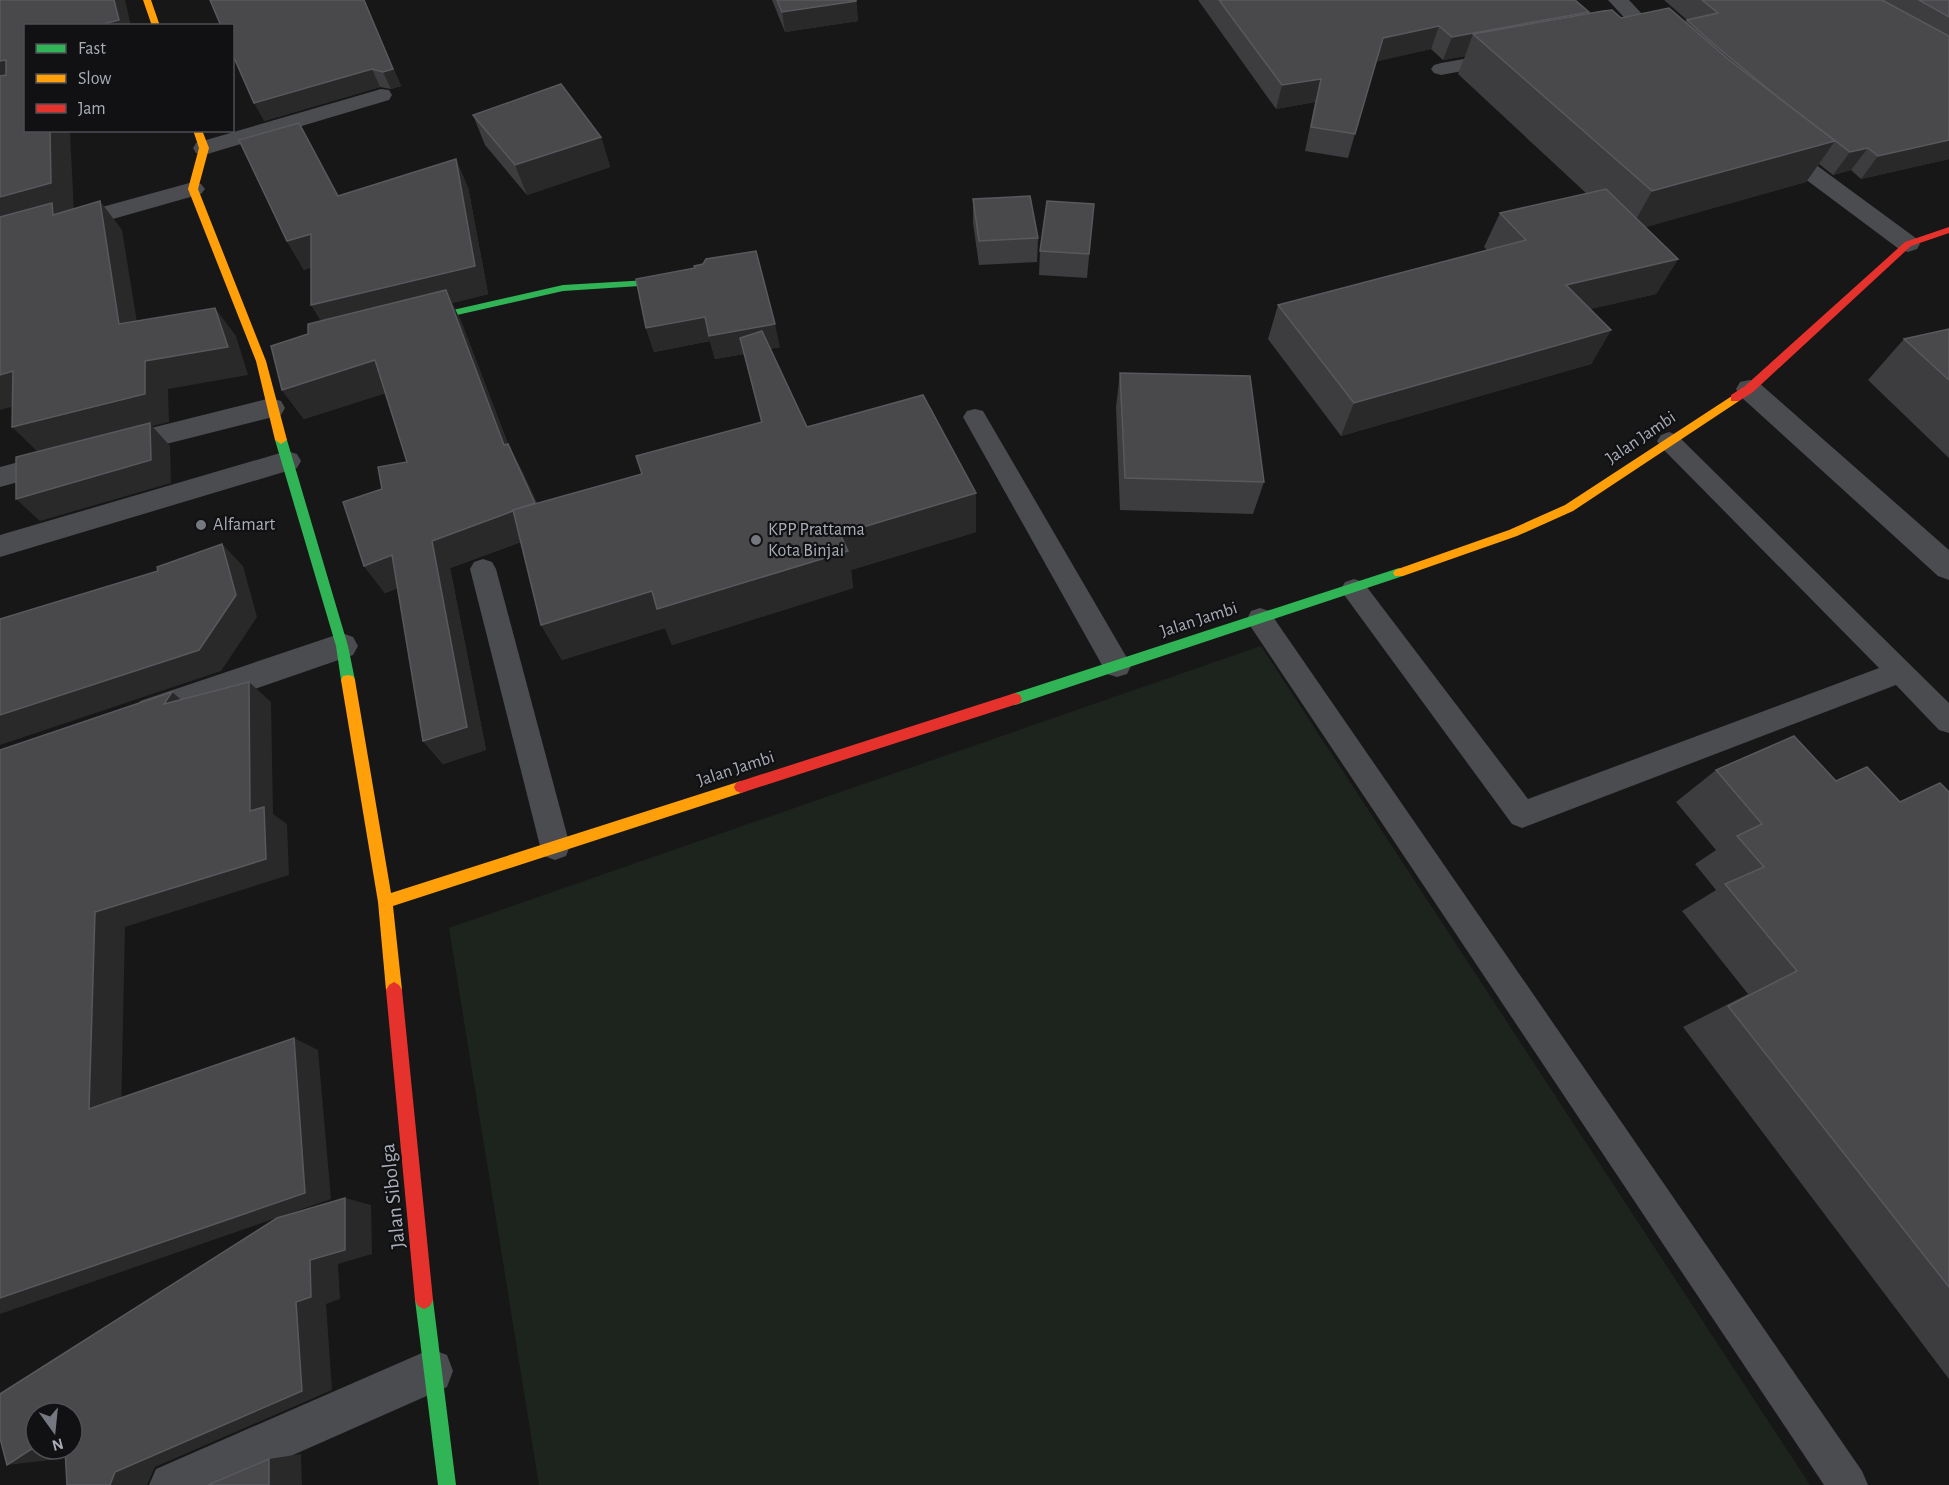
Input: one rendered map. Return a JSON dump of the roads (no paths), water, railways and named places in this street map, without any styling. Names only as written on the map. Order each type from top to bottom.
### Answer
[{"type":"street","points":[[147,0],[155,24]]},
{"type":"street","points":[[1618,0],[1638,37],[1676,59]]},
{"type":"street","points":[[1441,69],[1529,53]]},
{"type":"street","points":[[234,131],[381,95]]},
{"type":"street","points":[[1757,130],[1784,153],[1908,244]]},
{"type":"street","points":[[0,243],[193,189],[201,139],[230,132]]},
{"type":"street","name":"Jalan Sibolga","points":[[193,189],[266,359],[271,408],[342,646],[385,902],[431,1371],[447,1485]]},
{"type":"street","name":"Jalan Jambi","points":[[385,902],[1354,589],[1513,533],[1569,508],[1749,389],[1908,244],[1949,230]]},
{"type":"street","points":[[397,326],[563,288],[698,280]]},
{"type":"street","points":[[1749,389],[1949,568]]},
{"type":"street","points":[[0,477],[271,408]]},
{"type":"street","points":[[0,546],[287,460]]},
{"type":"street","points":[[122,721],[342,646]]},
{"type":"street","points":[[172,1485],[431,1371]]},
{"type":"lane","points":[[975,417],[1117,666]]},
{"type":"lane","points":[[1669,441],[1949,721]]},
{"type":"lane","points":[[483,568],[555,846]]},
{"type":"lane","points":[[1354,589],[1377,623],[1522,815],[1900,672]]},
{"type":"lane","points":[[1260,619],[1848,1485]]},
{"type":"place","name":"Alfamart","points":[[201,525]]},
{"type":"place","name":"KPP Prattama Kota Binjai","points":[[756,540]]}]
